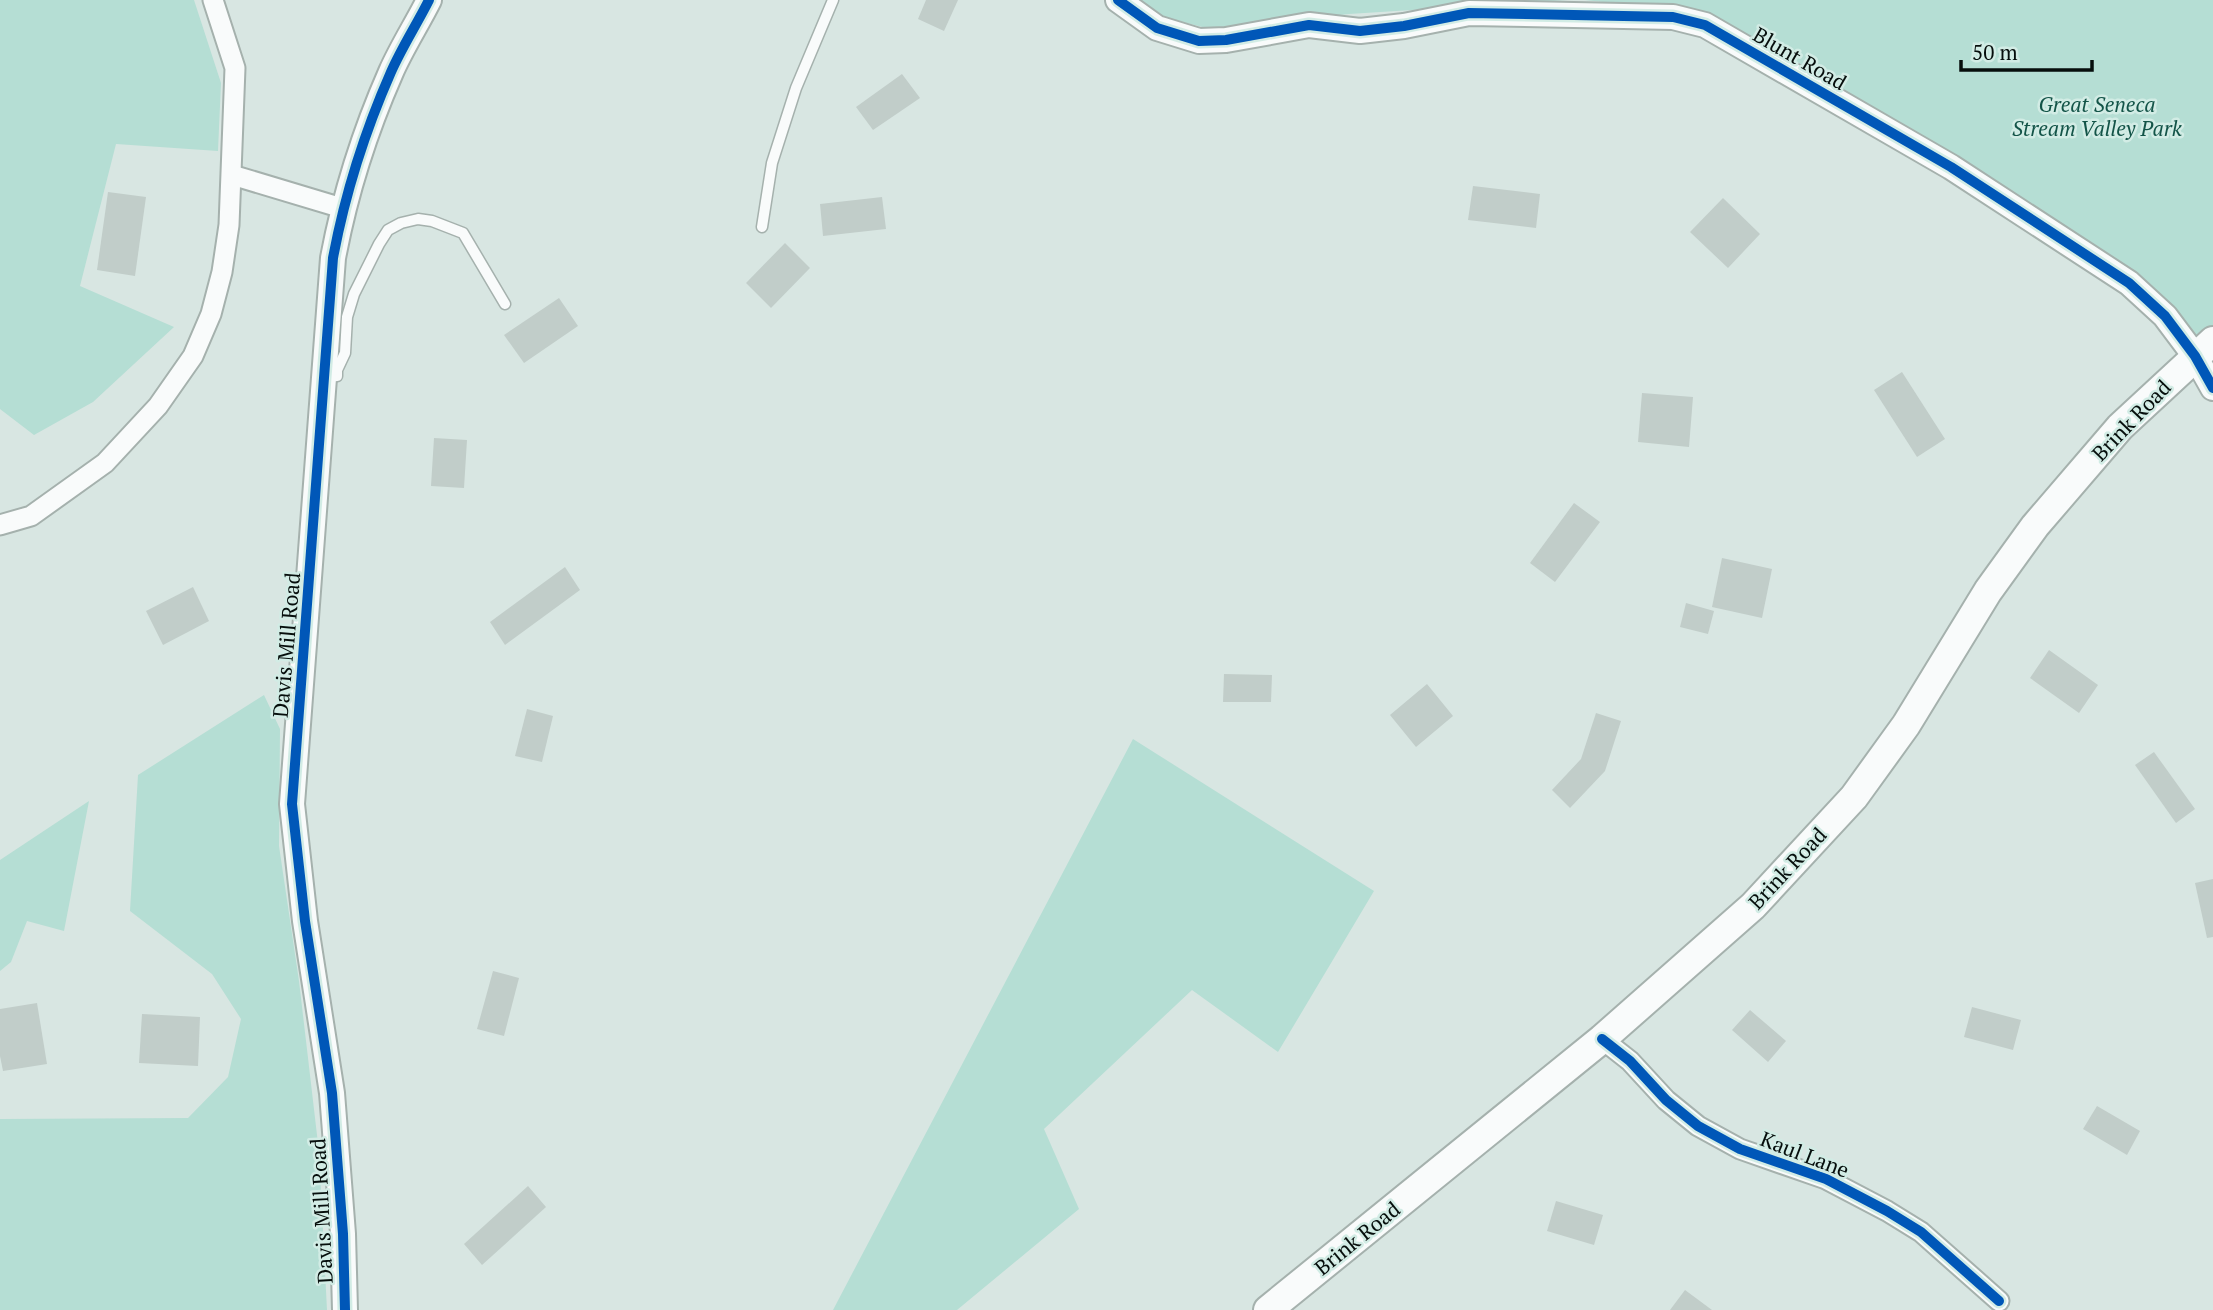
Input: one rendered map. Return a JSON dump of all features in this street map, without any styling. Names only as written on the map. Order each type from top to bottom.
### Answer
[{"type":"main road","name":"Brink Road","points":[[1269,1310],[1602,1039],[1753,906],[1854,797],[1906,725],[1988,591],[2035,526],[2120,427],[2204,348]]},
{"type":"street","points":[[0,526],[31,516],[105,463],[158,406],[193,356],[211,314],[222,272],[232,175],[235,68],[213,0]]},
{"type":"street","name":"Davis Mill Road","points":[[345,1310],[343,1234],[332,1093],[305,921],[292,804],[333,258],[342,208],[371,123],[392,71],[429,0]]},
{"type":"street","name":"Blunt Road","points":[[1118,0],[1157,27],[1199,41],[1227,40],[1309,25],[1360,31],[1405,26],[1469,13],[1673,17],[1705,25],[1951,167],[2129,283],[2204,348],[2213,388]]},
{"type":"street","points":[[232,175],[342,208]]},
{"type":"street","name":"Kaul Lane","points":[[1602,1039],[1630,1061],[1665,1100],[1698,1126],[1740,1149],[1826,1179],[1887,1211],[1922,1232],[1999,1301]]},
{"type":"lane","points":[[762,227],[772,163],[796,88],[832,0]]},
{"type":"lane","points":[[326,377],[337,376],[345,353],[347,317],[365,269],[388,230],[401,223],[418,219],[432,221],[463,233],[505,304]]},
{"type":"green space","points":[[0,0],[194,0],[221,83],[218,151],[116,144],[80,286],[174,327],[93,402],[34,435],[0,409]]},
{"type":"green space","points":[[1140,0],[1567,0],[1349,14],[1210,29],[1160,16]]},
{"type":"green space","name":"Great Seneca Stream Valley Park","points":[[1585,0],[2213,0],[2213,364],[2198,337],[2174,307],[2131,274],[1701,13]]},
{"type":"green space","points":[[264,695],[280,729],[279,846],[299,981],[319,1152],[327,1310],[0,1310],[0,1119],[188,1118],[228,1077],[241,1019],[212,974],[130,911],[138,775]]},
{"type":"green space","points":[[1133,739],[1374,891],[1278,1052],[1192,990],[1044,1129],[1079,1209],[957,1310],[833,1310]]},
{"type":"green space","points":[[89,801],[64,931],[27,921],[11,962],[0,971],[0,860]]},
{"type":"building","points":[[926,0],[958,0],[944,31],[918,19]]},
{"type":"building","points":[[902,74],[920,98],[873,130],[856,107]]},
{"type":"building","points":[[1473,186],[1540,194],[1536,228],[1468,220]]},
{"type":"building","points":[[108,192],[146,197],[135,276],[97,270]]},
{"type":"building","points":[[882,197],[886,229],[823,236],[820,204]]},
{"type":"building","points":[[1723,198],[1760,234],[1728,268],[1690,232]]},
{"type":"building","points":[[785,243],[810,268],[771,308],[746,283]]},
{"type":"building","points":[[559,298],[578,326],[524,363],[504,335]]},
{"type":"building","points":[[1902,372],[1945,439],[1917,457],[1874,390]]},
{"type":"building","points":[[1642,393],[1693,397],[1689,447],[1638,442]]},
{"type":"building","points":[[434,438],[467,440],[464,488],[431,486]]},
{"type":"building","points":[[1574,503],[1600,522],[1555,582],[1530,563]]},
{"type":"building","points":[[1722,558],[1772,569],[1762,618],[1712,607]]},
{"type":"building","points":[[565,567],[580,590],[505,645],[490,622]]},
{"type":"building","points":[[193,587],[209,621],[163,645],[146,611]]},
{"type":"building","points":[[1686,603],[1714,611],[1708,634],[1680,627]]},
{"type":"building","points":[[2049,650],[2098,685],[2079,713],[2030,678]]},
{"type":"building","points":[[1224,674],[1272,675],[1271,702],[1223,702]]},
{"type":"building","points":[[1427,684],[1453,716],[1416,747],[1390,715]]},
{"type":"building","points":[[527,709],[553,716],[542,762],[515,756]]},
{"type":"building","points":[[1596,713],[1621,721],[1605,771],[1570,808],[1552,790],[1581,759]]},
{"type":"building","points":[[2154,752],[2195,809],[2176,823],[2135,765]]},
{"type":"building","points":[[2213,879],[2213,937],[2207,938],[2195,883]]},
{"type":"building","points":[[493,971],[519,978],[504,1036],[477,1029]]},
{"type":"building","points":[[37,1003],[47,1064],[3,1071],[0,1056],[0,1009]]},
{"type":"building","points":[[1972,1007],[2021,1020],[2013,1050],[1964,1037]]},
{"type":"building","points":[[1750,1010],[1786,1041],[1768,1062],[1732,1030]]},
{"type":"building","points":[[142,1014],[200,1017],[198,1066],[139,1063]]},
{"type":"building","points":[[2097,1106],[2140,1131],[2127,1155],[2083,1129]]},
{"type":"building","points":[[528,1186],[546,1207],[482,1265],[464,1244]]},
{"type":"building","points":[[1556,1201],[1603,1215],[1594,1245],[1547,1231]]},
{"type":"building","points":[[1685,1290],[1712,1310],[1670,1310]]},
{"type":"cycle path","points":[[345,1310],[343,1234],[332,1093],[305,921],[292,804],[333,258],[350,187],[373,117],[395,63],[429,0]]},
{"type":"cycle path","points":[[1118,0],[1157,28],[1199,41],[1226,40],[1309,25],[1360,31],[1404,26],[1469,13],[1673,17],[1705,25],[1951,167],[2129,283],[2165,316],[2195,356],[2213,388]]},
{"type":"cycle path","points":[[1602,1039],[1630,1061],[1666,1100],[1698,1126],[1740,1149],[1826,1179],[1887,1211],[1921,1232],[1999,1301]]}]
